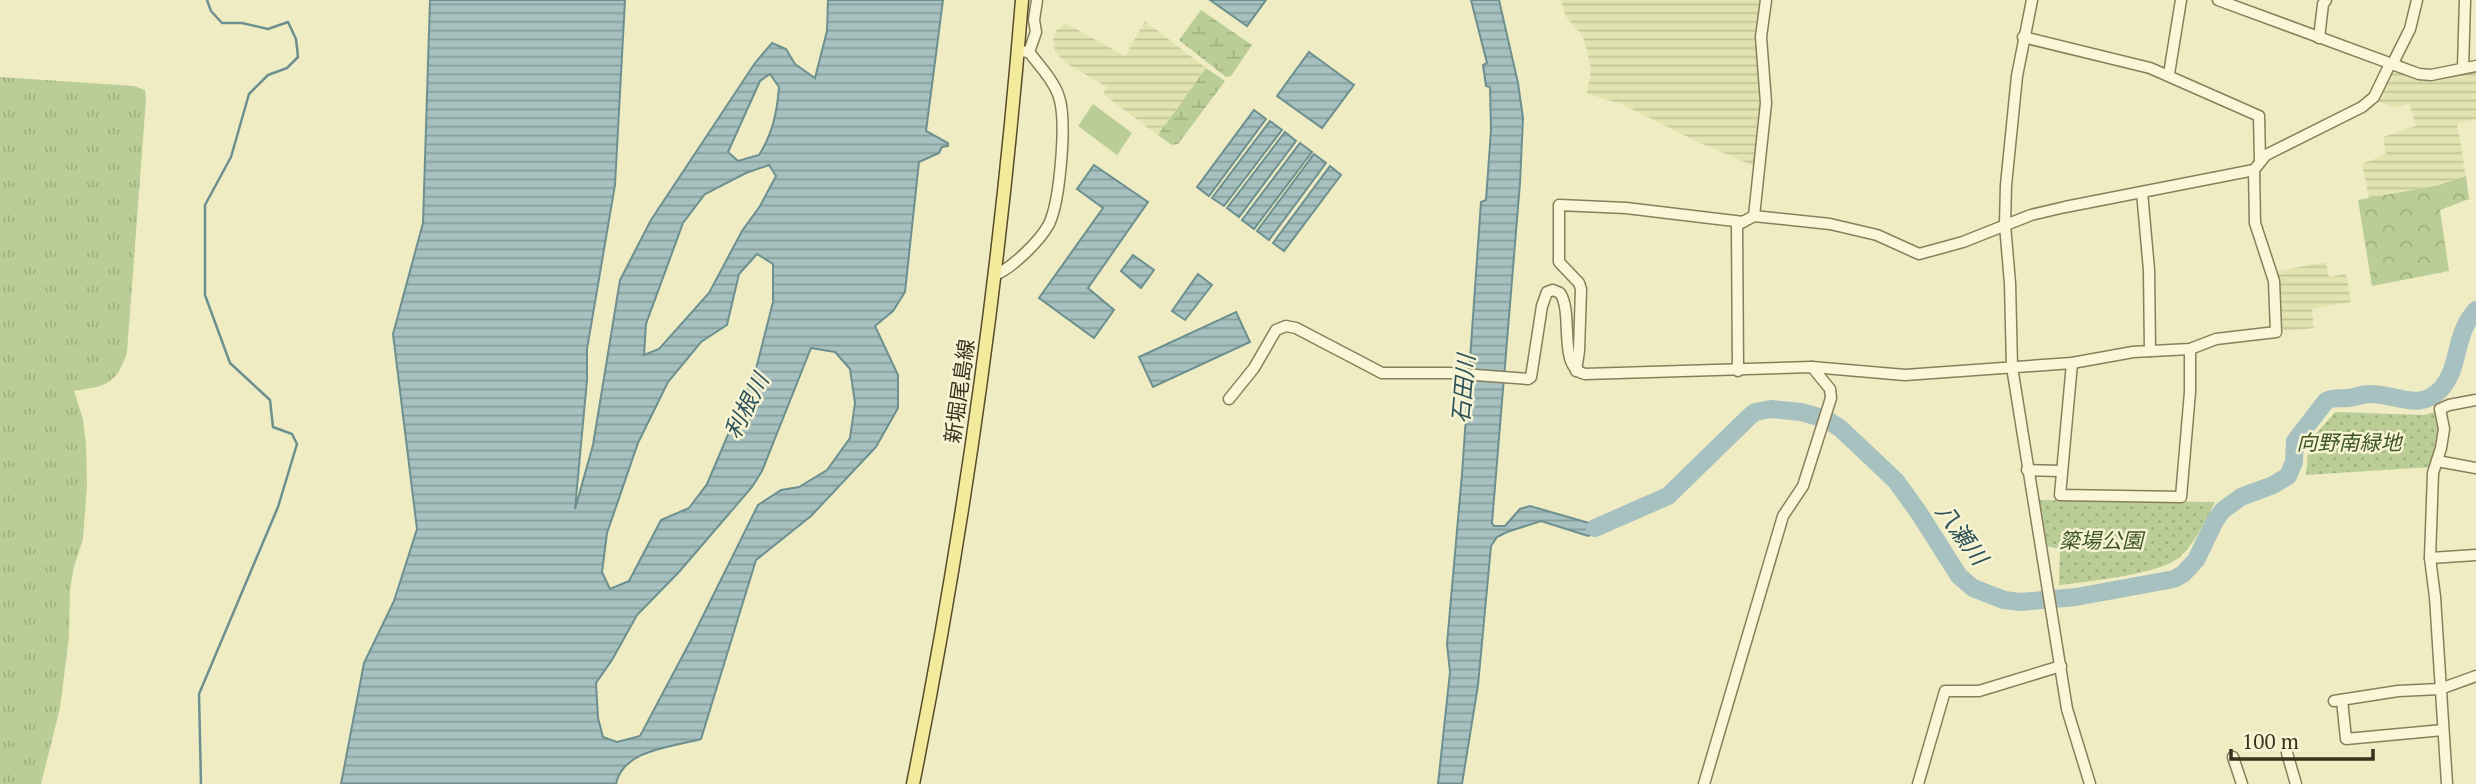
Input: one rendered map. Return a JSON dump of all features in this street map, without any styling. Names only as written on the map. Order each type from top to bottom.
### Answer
[{"type":"main road","name":"新堀尾島線","points":[[913,784],[967,484],[1023,52],[1022,0]]},
{"type":"street","points":[[995,275],[1010,267],[1047,227],[1052,216],[1058,180],[1063,117],[1059,95],[1023,52],[1036,32],[1034,20],[1037,0]]},
{"type":"street","points":[[1754,216],[1766,103],[1761,37],[1766,0]]},
{"type":"street","points":[[2032,0],[2023,37],[2012,121],[2005,225],[2010,283],[2012,367],[2027,470],[2072,727],[2090,784]]},
{"type":"street","points":[[2169,74],[2181,0]]},
{"type":"street","points":[[2218,0],[2419,74],[2431,75],[2476,66]]},
{"type":"street","points":[[2319,38],[2323,4],[2326,0]]},
{"type":"street","points":[[1738,371],[1737,225],[1754,216],[1830,224],[1877,235],[1919,254],[2065,207],[2257,166],[2266,155],[2362,107],[2374,97],[2410,29],[2417,0]]},
{"type":"street","points":[[2463,68],[2465,0]]},
{"type":"street","points":[[1576,371],[1585,374],[1812,367],[1889,376],[2072,363],[2150,351],[2190,349],[2216,339],[2276,332],[2274,281],[2255,223],[2259,116],[2169,74],[2023,37]]},
{"type":"street","points":[[2142,192],[2149,270],[2150,351]]},
{"type":"street","points":[[1576,371],[1583,297],[1579,284],[1559,262],[1559,205],[1626,208],[1743,222]]},
{"type":"street","points":[[1229,399],[1243,385],[1280,326],[1296,328],[1382,373],[1457,374],[1525,380],[1531,377],[1542,306],[1547,292],[1553,290],[1560,293],[1565,304],[1569,352],[1576,371]]},
{"type":"street","points":[[2072,363],[2060,471],[2060,495],[2181,497],[2190,392],[2190,349]]},
{"type":"street","points":[[1704,784],[1783,516],[1803,486],[1832,398],[1830,389],[1812,367]]},
{"type":"street","points":[[2447,784],[2430,558],[2433,473],[2444,429],[2440,409],[2476,400]]},
{"type":"street","points":[[2437,461],[2476,468]]},
{"type":"street","points":[[2027,470],[2060,471]]},
{"type":"street","points":[[2430,558],[2476,555]]},
{"type":"street","points":[[1918,784],[1945,691],[1979,691],[2061,667]]},
{"type":"street","points":[[2443,730],[2346,739],[2338,700],[2398,691],[2440,689],[2476,676]]},
{"type":"street","points":[[2287,753],[2296,784]]},
{"type":"street","points":[[2233,757],[2242,784]]},
{"type":"green space","points":[[1561,0],[1762,0],[1763,102],[1756,167],[1622,104],[1587,94],[1591,69],[1586,47],[1582,35],[1566,17]]},
{"type":"green space","points":[[1201,10],[1252,45],[1231,76],[1226,77],[1179,40]]},
{"type":"green space","points":[[1145,21],[1206,68],[1158,135],[1103,94],[1107,87],[1066,63],[1055,52],[1053,40],[1056,31],[1065,23],[1125,56]]},
{"type":"green space","points":[[1206,68],[1225,81],[1178,144],[1172,145],[1158,135]]},
{"type":"green space","points":[[2394,70],[2413,79],[2430,82],[2476,72],[2476,119],[2457,123],[2466,176],[2439,185],[2369,198],[2362,164],[2386,154],[2383,137],[2416,126],[2409,104],[2394,108],[2377,101],[2390,71]]},
{"type":"green space","points":[[0,77],[134,86],[145,90],[146,99],[127,352],[114,378],[102,385],[74,391],[83,419],[86,444],[87,484],[83,539],[70,589],[69,637],[60,708],[41,784],[0,784]]},
{"type":"green space","points":[[1093,104],[1132,133],[1117,155],[1078,126]]},
{"type":"green space","points":[[2466,176],[2469,199],[2440,210],[2449,271],[2372,286],[2358,200],[2439,185]]},
{"type":"green space","points":[[2326,262],[2329,277],[2346,274],[2351,302],[2312,309],[2314,328],[2285,331],[2282,328],[2278,271]]},
{"type":"green space","name":"向野南緑地","points":[[2438,411],[2439,440],[2432,467],[2306,475],[2309,442],[2335,412],[2424,415]]},
{"type":"green space","name":"簗場公園","points":[[2038,500],[2215,502],[2191,545],[2170,563],[2140,573],[2059,585],[2060,549],[2046,546]]},
{"type":"water","name":"利根川","points":[[430,0],[625,0],[615,185],[587,349],[587,380],[575,509],[593,445],[620,280],[651,220],[755,63],[772,43],[786,49],[795,64],[815,78],[827,31],[828,0],[943,0],[926,131],[948,143],[948,146],[919,162],[905,292],[893,311],[875,326],[898,375],[898,408],[876,447],[811,516],[756,560],[701,739],[639,756],[628,763],[616,784],[341,784],[364,663],[394,601],[417,529],[393,334],[423,223]],"holes":[[[770,74],[779,87],[774,122],[759,155],[738,161],[728,152],[760,81]],[[769,165],[776,176],[760,206],[742,231],[709,293],[659,349],[644,355],[646,324],[683,223],[705,194],[746,173]],[[757,254],[773,264],[773,302],[756,369],[707,484],[689,508],[661,520],[629,581],[610,589],[602,572],[607,533],[638,443],[668,382],[701,342],[727,325],[739,274]],[[811,348],[835,352],[850,369],[855,403],[850,438],[827,470],[799,487],[781,490],[758,505],[640,736],[617,742],[603,737],[598,718],[596,683],[637,615],[679,572],[752,487],[762,471]]]},
{"type":"water","points":[[1210,0],[1266,0],[1247,26]]},
{"type":"water","points":[[1471,0],[1499,0],[1523,118],[1492,523],[1494,526],[1505,526],[1520,509],[1530,506],[1589,523],[1604,519],[1626,519],[1588,536],[1541,521],[1497,537],[1491,546],[1478,685],[1462,784],[1438,784],[1450,672],[1447,644],[1481,202],[1486,200],[1491,130],[1490,87],[1486,86],[1483,65],[1487,63]]},
{"type":"water","points":[[1309,52],[1354,85],[1322,128],[1277,96]]},
{"type":"water","points":[[1254,110],[1266,119],[1209,196],[1197,187]]},
{"type":"water","points":[[1270,121],[1282,130],[1224,206],[1212,198]]},
{"type":"water","points":[[1285,132],[1296,141],[1239,217],[1227,208]]},
{"type":"water","points":[[1300,143],[1312,152],[1254,229],[1242,220]]},
{"type":"water","points":[[1314,154],[1326,163],[1269,240],[1257,231]]},
{"type":"water","points":[[1094,165],[1148,202],[1088,288],[1114,310],[1094,338],[1039,298],[1103,208],[1077,189]]},
{"type":"water","points":[[1330,166],[1341,175],[1284,251],[1273,243]]},
{"type":"water","points":[[1133,255],[1154,270],[1141,288],[1121,271]]},
{"type":"water","points":[[1198,274],[1212,285],[1185,320],[1172,311]]},
{"type":"water","points":[[1236,312],[1250,342],[1153,387],[1139,357]]},
{"type":"waterway","points":[[201,784],[199,694],[278,507],[297,444],[292,434],[273,427],[270,400],[230,363],[205,295],[205,205],[231,157],[249,94],[268,75],[287,68],[298,57],[296,39],[288,22],[268,29],[242,23],[222,23],[211,11],[207,0]]},
{"type":"waterway","name":"八瀬川","points":[[1595,528],[1668,496],[1749,417],[1755,412],[1771,409],[1801,412],[1826,419],[1841,429],[1896,481],[1959,576],[1973,588],[2004,600],[2020,602],[2076,597],[2174,579],[2196,560],[2223,510],[2241,497],[2288,476],[2294,462],[2295,441],[2326,401],[2369,394],[2415,401],[2424,400],[2441,389],[2452,371],[2464,330],[2476,310]]},
{"type":"water label","name":"石田川","points":[[1463,389]]}]
